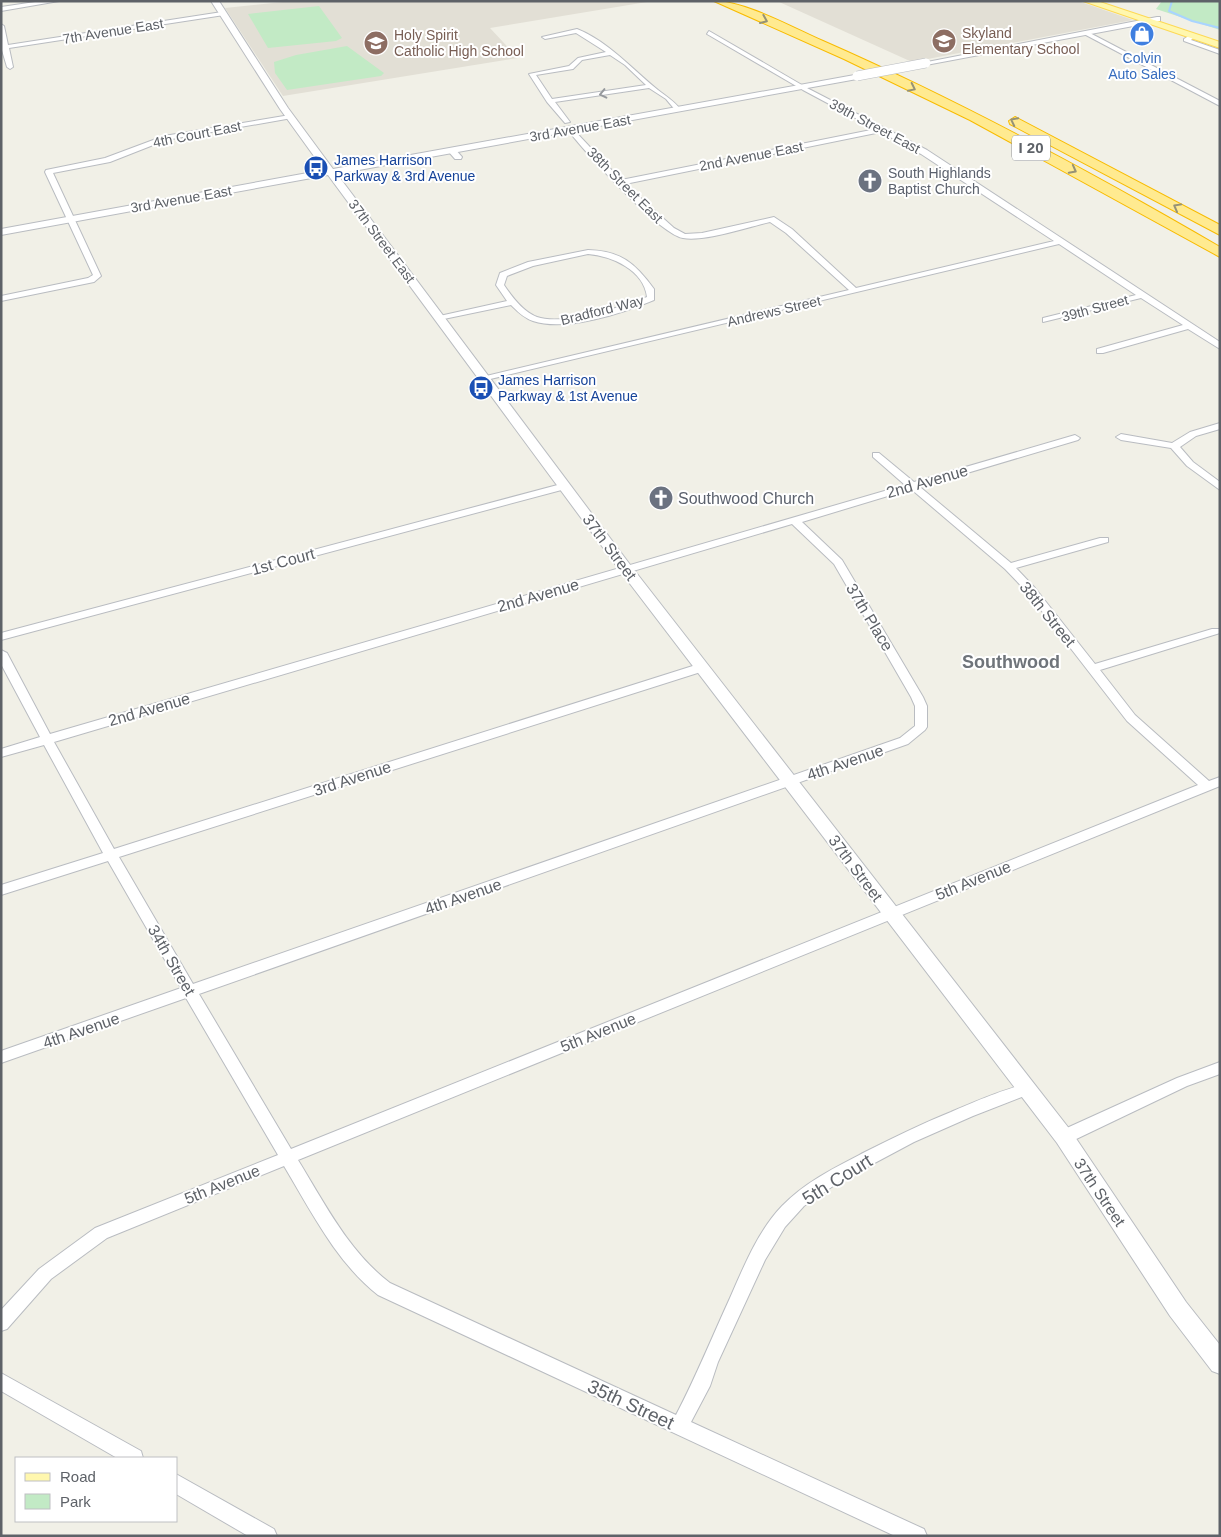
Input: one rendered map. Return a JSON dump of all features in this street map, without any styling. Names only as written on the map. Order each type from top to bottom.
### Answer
[{"type":"highway","name":"I 20","points":[[719,1],[845,56],[948,105],[1101,184],[1220,253]]},
{"type":"highway","points":[[748,1],[926,78]]},
{"type":"highway","name":"I 20","points":[[1000,114],[1119,175],[1220,231]]},
{"type":"main road","points":[[1087,1],[1128,20],[1159,22]]},
{"type":"main road","points":[[1105,1],[1192,36],[1220,45]]},
{"type":"main road","points":[[1128,20],[1159,22],[1220,38]]},
{"type":"street","points":[[1,9],[56,1]]},
{"type":"street","name":"37th Street East","points":[[215,1],[290,117],[485,379]]},
{"type":"street","name":"7th Avenue East","points":[[4,47],[222,14]]},
{"type":"street","name":"3rd Avenue East","points":[[1,232],[332,173],[455,154],[568,126],[678,110],[1086,33],[1128,20]]},
{"type":"street","points":[[1,26],[4,47],[10,67]]},
{"type":"street","points":[[545,37],[577,31],[612,53],[651,86],[663,102],[678,110]]},
{"type":"street","name":"39th Street East","points":[[709,33],[801,86],[924,152],[1062,241]]},
{"type":"street","points":[[1086,33],[1220,104]]},
{"type":"street","points":[[1192,36],[1186,40],[1220,52]]},
{"type":"street","name":"38th Street East","points":[[612,53],[580,59],[571,68],[532,74],[568,126],[620,183],[670,230],[684,236],[702,235],[771,219],[789,232],[855,291]]},
{"type":"street","points":[[550,101],[651,86]]},
{"type":"street","name":"4th Court East","points":[[71,218],[49,172],[107,160],[164,138],[290,117]]},
{"type":"street","name":"2nd Avenue East","points":[[620,183],[882,130]]},
{"type":"street","points":[[1,299],[91,280],[97,276],[94,265],[71,218]]},
{"type":"street","name":"Andrews Street","points":[[485,379],[1062,241]]},
{"type":"street","name":"39th Street","points":[[1062,241],[1220,346]]},
{"type":"street","name":"Bradford Way","points":[[588,252],[610,253],[623,259],[650,289],[650,298],[635,305],[565,321],[543,322],[534,319],[526,315],[510,298],[500,285],[503,275],[531,264],[588,252]]},
{"type":"street","name":"39th Street","points":[[1046,320],[1144,295]]},
{"type":"street","points":[[436,313],[510,298]]},
{"type":"street","points":[[1100,351],[1190,326]]},
{"type":"street","name":"37th Street","points":[[485,379],[626,569],[1064,1137],[1178,1309],[1220,1363]]},
{"type":"street","points":[[1174,446],[1193,434],[1220,426]]},
{"type":"street","points":[[1121,437],[1174,446],[1190,464],[1220,487]]},
{"type":"street","name":"2nd Avenue","points":[[1,753],[1075,438]]},
{"type":"street","name":"38th Street","points":[[876,456],[1009,567],[1031,590],[1094,668],[1130,718],[1213,783]]},
{"type":"street","name":"1st Court","points":[[1,637],[565,486]]},
{"type":"street","name":"37th Place","points":[[794,520],[838,562],[917,697],[921,706],[921,727]]},
{"type":"street","points":[[1009,567],[1104,540]]},
{"type":"street","points":[[1094,668],[1216,631]]},
{"type":"street","name":"34th Street","points":[[1,653],[46,740],[111,855],[287,1158],[352,1262]]},
{"type":"street","name":"3rd Avenue","points":[[1,890],[703,667]]},
{"type":"street","name":"4th Avenue","points":[[1,1057],[904,741],[921,727]]},
{"type":"street","name":"5th Avenue","points":[[1,1323],[45,1274],[101,1233],[1213,783]]},
{"type":"street","points":[[1064,1137],[1182,1082],[1220,1068]]},
{"type":"street","name":"5th Court","points":[[679,1427],[704,1380],[710,1361],[759,1252],[780,1221],[793,1208],[821,1184],[852,1165],[968,1110],[1027,1088]]},
{"type":"street","name":"35th Street","points":[[352,1262],[368,1278],[384,1289],[917,1536]]},
{"type":"street","points":[[1,1381],[132,1457]]},
{"type":"street","points":[[178,1484],[267,1536]]},
{"type":"shaded area","name":"Holy Spirit Catholic High School","points":[[292,1],[653,1],[490,28],[518,58],[283,96],[225,8]]},
{"type":"shaded area","name":"Skyland Elementary School","points":[[777,1],[1078,1],[1133,20],[912,62]]},
{"type":"green space","points":[[1162,1],[1220,1],[1220,30],[1156,9]]},
{"type":"green space","points":[[319,6],[342,38],[336,41],[268,48],[248,14]]},
{"type":"green space","points":[[347,46],[384,73],[381,76],[287,90],[275,73],[274,62],[296,55]]},
{"type":"waterway","points":[[1172,1],[1169,11],[1192,21],[1220,28]]},
{"type":"place","name":"Colvin Auto Sales","points":[[1142,34]]},
{"type":"place","name":"Skyland Elementary School","points":[[944,41]]},
{"type":"place","name":"Holy Spirit Catholic High School","points":[[376,43]]},
{"type":"place","name":"James Harrison Parkway & 3rd Avenue","points":[[316,168]]},
{"type":"place","name":"South Highlands Baptist Church","points":[[870,181]]},
{"type":"place","name":"James Harrison Parkway & 1st Avenue","points":[[481,388]]},
{"type":"place","name":"Southwood Church","points":[[661,498]]},
{"type":"district","name":"Southwood","points":[[1011,662]]}]
